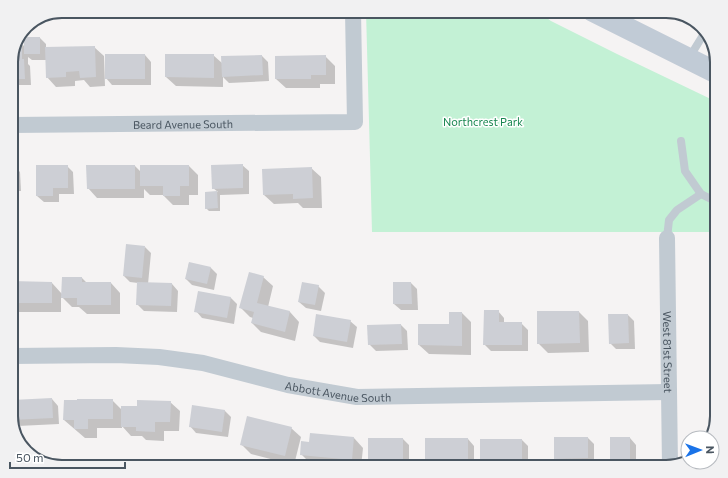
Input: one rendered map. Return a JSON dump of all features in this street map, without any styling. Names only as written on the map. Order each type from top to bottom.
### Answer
[{"type":"main road","points":[[607,18],[710,70]]},
{"type":"street","name":"Beard Avenue South","points":[[18,125],[355,122],[353,18]]},
{"type":"street","name":"West 81st Street","points":[[668,238],[670,460]]},
{"type":"street","name":"Abbott Avenue South","points":[[18,356],[116,355],[159,357],[203,363],[288,385],[357,397],[669,392]]},
{"type":"lane","points":[[689,59],[702,38]]},
{"type":"lane","points":[[681,141],[685,171],[701,194],[710,198]]},
{"type":"lane","points":[[668,238],[669,220],[677,210],[701,194]]},
{"type":"green space","name":"Northcrest Park","points":[[366,18],[547,18],[710,99],[710,232],[372,232]]},
{"type":"building","points":[[26,37],[40,37],[40,54],[24,54],[24,40]]},
{"type":"building","points":[[22,43],[22,59],[24,59],[25,79],[18,79],[18,59]]},
{"type":"building","points":[[95,46],[96,77],[80,78],[79,71],[66,72],[66,77],[46,78],[45,47]]},
{"type":"building","points":[[105,54],[145,54],[145,79],[105,79]]},
{"type":"building","points":[[165,54],[214,54],[214,78],[165,77]]},
{"type":"building","points":[[262,55],[263,75],[222,77],[221,56]]},
{"type":"building","points":[[326,55],[326,75],[311,75],[311,79],[275,79],[275,56]]},
{"type":"building","points":[[243,164],[243,188],[212,189],[211,165]]},
{"type":"building","points":[[36,165],[68,165],[68,188],[53,188],[53,196],[36,196]]},
{"type":"building","points":[[86,165],[135,165],[135,189],[87,189]]},
{"type":"building","points":[[140,165],[189,165],[189,186],[180,186],[180,196],[163,196],[163,186],[140,186]]},
{"type":"building","points":[[312,167],[313,198],[293,199],[293,194],[263,195],[262,169]]},
{"type":"building","points":[[217,191],[218,208],[205,209],[205,192]]},
{"type":"building","points":[[126,244],[145,246],[142,278],[123,276]]},
{"type":"building","points":[[189,262],[211,267],[207,284],[185,279]]},
{"type":"building","points":[[249,272],[264,276],[257,303],[290,311],[285,332],[251,323],[254,312],[239,308]]},
{"type":"building","points":[[62,277],[82,277],[82,282],[111,282],[111,305],[77,305],[77,298],[61,298]]},
{"type":"building","points":[[18,281],[52,282],[52,303],[18,303]]},
{"type":"building","points":[[137,282],[172,283],[171,306],[136,305]]},
{"type":"building","points":[[302,282],[319,285],[315,305],[298,302]]},
{"type":"building","points":[[393,282],[411,282],[412,304],[393,304]]},
{"type":"building","points":[[198,291],[231,297],[227,318],[194,312]]},
{"type":"building","points":[[484,310],[499,310],[499,322],[522,322],[522,345],[483,345]]},
{"type":"building","points":[[537,311],[579,311],[580,343],[537,344]]},
{"type":"building","points":[[449,312],[462,312],[462,346],[418,345],[418,324],[449,324]]},
{"type":"building","points":[[316,314],[351,320],[347,342],[313,336]]},
{"type":"building","points":[[608,314],[628,314],[629,343],[609,344]]},
{"type":"building","points":[[401,324],[402,344],[368,345],[367,325]]},
{"type":"building","points":[[52,398],[53,418],[18,420],[18,400]]},
{"type":"building","points":[[113,399],[113,419],[88,419],[88,429],[74,429],[74,420],[63,420],[64,400]]},
{"type":"building","points":[[137,400],[171,401],[170,422],[155,422],[155,432],[136,431],[136,427],[121,427],[121,406],[137,406]]},
{"type":"building","points":[[192,405],[225,410],[222,432],[189,427]]},
{"type":"building","points":[[247,416],[292,427],[285,456],[240,445]]},
{"type":"building","points":[[310,433],[354,437],[352,460],[300,455],[301,441],[309,442]]},
{"type":"building","points":[[554,437],[588,437],[588,458],[554,459]]},
{"type":"building","points":[[610,437],[630,437],[630,460],[610,460]]},
{"type":"building","points":[[368,438],[403,438],[403,460],[368,460]]},
{"type":"building","points":[[425,438],[468,438],[468,460],[425,460]]},
{"type":"building","points":[[480,439],[522,439],[522,459],[480,459]]}]
